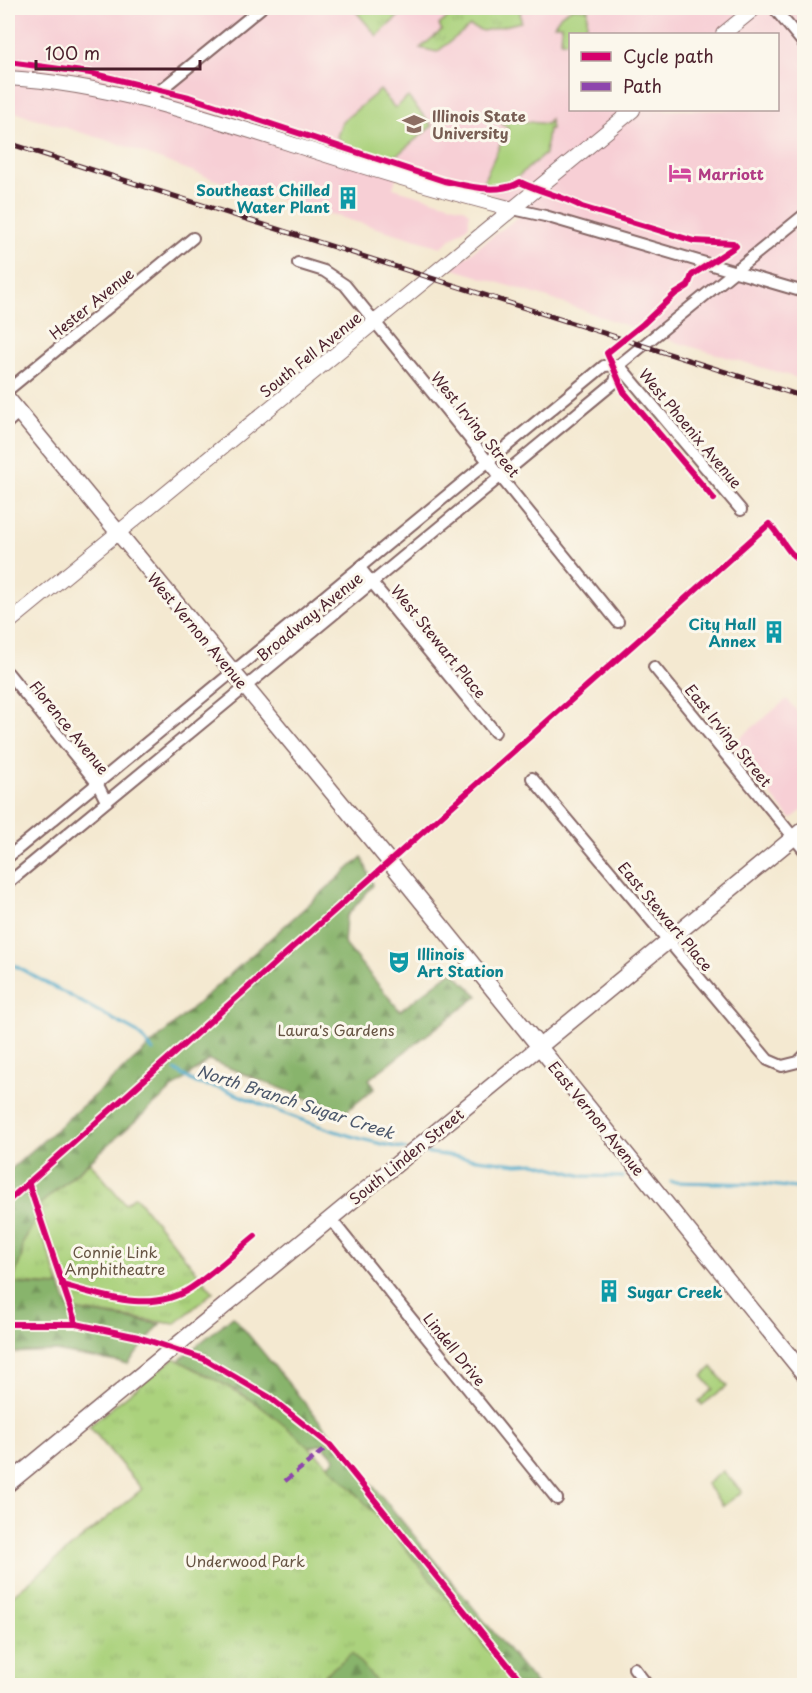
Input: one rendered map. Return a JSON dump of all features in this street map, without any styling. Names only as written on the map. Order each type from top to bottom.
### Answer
[{"type":"main road","name":"West Vernon Avenue","points":[[8,399],[13,417],[118,533],[389,861]]},
{"type":"main road","name":"South Linden Street","points":[[8,1484],[799,833]]},
{"type":"main road","name":"East Vernon Avenue","points":[[389,861],[804,1374]]},
{"type":"street","points":[[147,101],[261,8]]},
{"type":"street","points":[[724,33],[755,8]]},
{"type":"street","points":[[774,8],[804,44]]},
{"type":"street","points":[[8,78],[60,83],[191,112],[436,190],[545,216],[804,292]]},
{"type":"street","name":"South Fell Avenue","points":[[8,623],[632,111]]},
{"type":"street","name":"Broadway Avenue","points":[[8,857],[604,366],[619,365],[804,215]]},
{"type":"street","name":"Hester Avenue","points":[[8,390],[193,238]]},
{"type":"street","name":"West Irving Street","points":[[298,263],[336,278],[375,322],[618,622]]},
{"type":"street","name":"Broadway Avenue","points":[[8,883],[615,382],[619,365]]},
{"type":"street","name":"West Phoenix Avenue","points":[[619,365],[741,510]]},
{"type":"street","name":"West Stewart Place","points":[[360,568],[495,732]]},
{"type":"street","name":"East Irving Street","points":[[654,667],[799,833],[804,850]]},
{"type":"street","name":"Florence Avenue","points":[[8,674],[97,783],[106,801]]},
{"type":"street","name":"East Stewart Place","points":[[532,778],[768,1060],[782,1066],[798,1062],[804,1056]]},
{"type":"street","name":"Lindell Drive","points":[[330,1218],[557,1499]]},
{"type":"street","points":[[634,1668],[648,1686]]},
{"type":"street","points":[[801,1686],[804,1682]]},
{"type":"shaded area","points":[[8,8],[804,8],[804,380],[662,338],[548,298],[451,268],[530,208],[400,165],[393,188],[466,209],[469,213],[469,225],[441,247],[215,180],[122,145],[8,110]]},
{"type":"shaded area","points":[[787,699],[804,720],[804,809],[791,819],[730,746]]},
{"type":"green space","points":[[353,8],[397,8],[402,13],[377,36]]},
{"type":"green space","points":[[453,8],[520,8],[521,22],[483,31],[470,26],[437,52],[420,48],[442,30],[439,25],[454,12]]},
{"type":"green space","points":[[572,8],[588,9],[586,33],[569,33],[569,42],[561,41],[562,25],[554,25],[561,15]]},
{"type":"green space","points":[[380,90],[395,108],[408,97],[432,126],[391,160],[348,147],[337,137],[342,122]]},
{"type":"green space","points":[[507,112],[505,119],[547,124],[550,119],[551,129],[548,129],[545,154],[511,182],[486,185],[484,180],[508,127],[503,125],[500,118]]},
{"type":"green space","name":"Laura's Gardens","points":[[362,857],[373,885],[346,917],[344,943],[400,1011],[452,971],[478,996],[369,1079],[375,1088],[344,1113],[209,1060],[172,1089],[35,1209],[37,1218],[23,1242],[22,1255],[14,1279],[30,1285],[60,1286],[69,1309],[160,1324],[128,1364],[55,1351],[8,1353],[8,1172]]},
{"type":"green space","name":"Connie Link Amphitheatre","points":[[90,1162],[125,1204],[135,1196],[213,1292],[175,1324],[73,1310],[38,1206]]},
{"type":"green space","points":[[37,1218],[60,1286],[15,1283],[23,1242]]},
{"type":"green space","points":[[233,1316],[537,1685],[483,1685],[311,1482],[335,1459],[322,1444],[309,1448],[160,1376]]},
{"type":"green space","name":"Underwood Park","points":[[174,1358],[235,1390],[269,1413],[304,1442],[369,1507],[400,1542],[516,1685],[379,1685],[352,1653],[312,1685],[8,1686],[8,1599],[142,1489],[89,1426]]},
{"type":"green space","points":[[712,1367],[727,1386],[702,1405],[699,1401],[713,1389],[702,1376]]},
{"type":"green space","points":[[723,1471],[742,1492],[723,1506],[706,1484]]},
{"type":"green space","points":[[352,1652],[379,1685],[312,1686]]},
{"type":"waterway","name":"North Branch Sugar Creek","points":[[8,962],[138,1033],[153,1051]]},
{"type":"waterway","name":"North Branch Sugar Creek","points":[[175,1070],[199,1084],[226,1090],[314,1124],[360,1139],[406,1149]]},
{"type":"waterway","name":"North Branch Sugar Creek","points":[[421,1152],[517,1164],[536,1163],[583,1176],[623,1177]]},
{"type":"waterway","name":"North Branch Sugar Creek","points":[[671,1182],[763,1184],[804,1189]]},
{"type":"railway","points":[[8,143],[804,397]]},
{"type":"marked path","points":[[285,1481],[330,1445]]},
{"type":"cycle path","points":[[8,62],[90,73],[189,97],[444,181],[493,189],[520,182],[582,207],[694,241],[733,243],[736,246],[692,275],[688,286],[675,294],[607,353],[624,392],[714,499]]},
{"type":"cycle path","points":[[8,1201],[769,524],[789,551],[804,562]]},
{"type":"cycle path","points":[[28,1182],[76,1324]]},
{"type":"cycle path","points":[[62,1285],[127,1300],[160,1300],[176,1296],[191,1288],[255,1236]]},
{"type":"cycle path","points":[[8,1324],[76,1324],[138,1337],[204,1359],[269,1397],[330,1445],[525,1686]]},
{"type":"place","name":"Illinois State University","points":[[414,124]]},
{"type":"place","name":"Marriott","points":[[680,173]]},
{"type":"place","name":"Southeast Chilled Water Plant","points":[[348,198]]},
{"type":"place","name":"City Hall Annex","points":[[774,632]]},
{"type":"place","name":"Illinois Art Station","points":[[399,962]]},
{"type":"place","name":"Sugar Creek","points":[[609,1291]]}]
